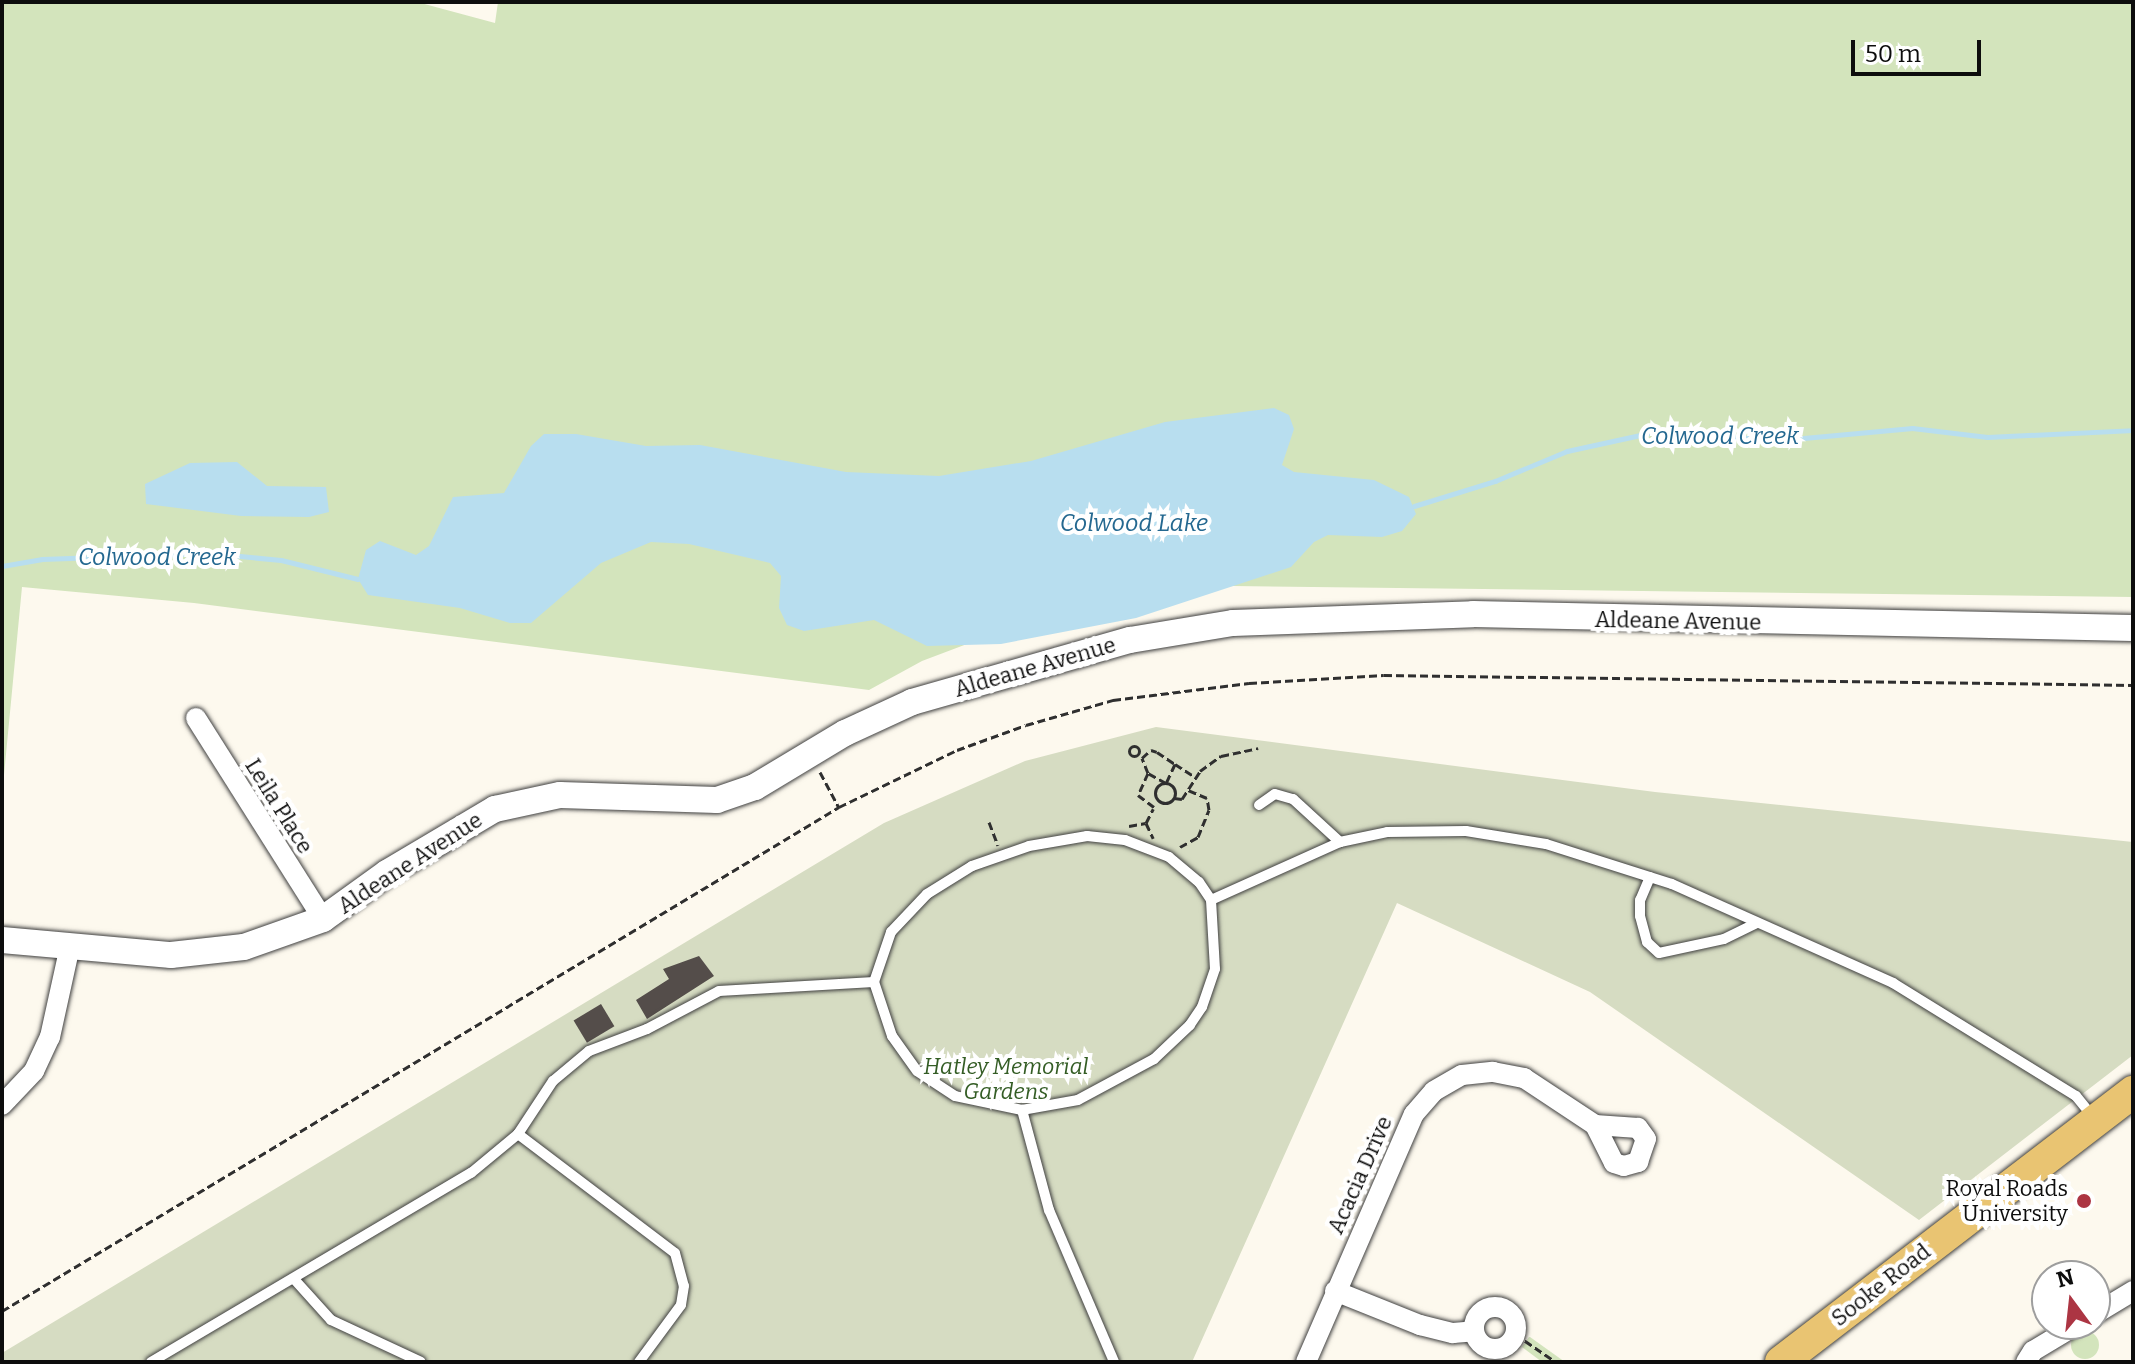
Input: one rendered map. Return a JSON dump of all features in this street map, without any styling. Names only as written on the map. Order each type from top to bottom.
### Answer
[{"type":"main road","name":"Sooke Road","points":[[1781,1362],[2133,1092]]},
{"type":"street","name":"Aldeane Avenue","points":[[2,940],[202,955],[244,947],[323,919],[387,873],[495,809],[560,795],[717,800],[755,787],[809,752],[912,702],[1038,663],[1233,623],[1473,614],[2133,628]]},
{"type":"street","name":"Leila Place","points":[[196,718],[323,919]]},
{"type":"street","points":[[2,1105],[34,1071],[50,1037],[70,946]]},
{"type":"street","name":"Acacia Drive","points":[[1306,1362],[1414,1114],[1434,1091],[1462,1075],[1493,1072],[1524,1078],[1595,1125]]},
{"type":"street","points":[[1335,1291],[1420,1325],[1453,1333],[1474,1331]]},
{"type":"street","points":[[2111,1304],[2133,1291]]},
{"type":"street","points":[[1497,1307],[1513,1316],[1515,1334],[1511,1343],[1493,1350],[1484,1347],[1474,1331],[1479,1313],[1497,1307]]},
{"type":"street","points":[[2026,1362],[2033,1351],[2051,1340]]},
{"type":"lane","points":[[1259,805],[1275,794],[1293,799],[1340,842]]},
{"type":"lane","points":[[1211,900],[1340,842],[1387,832],[1466,831],[1546,844],[1650,877],[1928,1002],[2076,1096],[2096,1121]]},
{"type":"lane","points":[[1087,836],[1125,840],[1169,857],[1199,882],[1211,900],[1215,969],[1190,1025],[1154,1059],[1103,1091],[1022,1110],[955,1096],[917,1071],[892,1036],[874,982],[891,932],[908,910],[948,880],[1001,854],[1087,836]]},
{"type":"lane","points":[[1650,877],[1640,900],[1640,916],[1647,942],[1659,953],[1724,939],[1757,923]]},
{"type":"lane","points":[[151,1362],[471,1173],[518,1134],[553,1081],[579,1058],[719,991],[874,982]]},
{"type":"lane","points":[[1022,1110],[1049,1210],[1114,1362]]},
{"type":"lane","points":[[518,1134],[675,1253],[684,1286],[681,1305],[639,1362]]},
{"type":"lane","points":[[294,1279],[331,1320],[421,1362]]},
{"type":"path","points":[[1146,823],[1159,801],[1182,799],[1195,777],[1229,752],[1258,748]]},
{"type":"path","points":[[1174,798],[1175,791],[1148,773],[1141,754],[1151,750],[1195,777]]},
{"type":"path","points":[[809,752],[839,807]]},
{"type":"path","points":[[1159,801],[1156,790],[1166,783],[1175,764]]},
{"type":"path","points":[[1148,773],[1138,795],[1154,807]]},
{"type":"path","points":[[1169,857],[1198,837],[1206,820],[1207,798],[1188,790]]},
{"type":"path","points":[[989,822],[1001,854]]},
{"type":"path","points":[[1515,1334],[1556,1362]]},
{"type":"green space","points":[[2,2],[417,2],[495,23],[498,2],[2133,2],[2133,597],[1233,586],[1186,590],[1004,630],[922,661],[869,690],[194,603],[22,587],[2,796]]},
{"type":"green space","name":"Hatley Memorial Gardens","points":[[1156,727],[1655,792],[2133,842],[2133,1055],[1919,1220],[1590,992],[1397,903],[1192,1362],[2,1362],[2,1353],[884,823],[1025,761]]},
{"type":"green space","points":[[1529,1337],[1565,1362],[1542,1362],[1522,1347]]},
{"type":"green space","points":[[2072,1340],[2098,1340],[2098,1350],[2090,1358],[2080,1358],[2072,1350]]},
{"type":"water","name":"Colwood Lake","points":[[1274,408],[1289,415],[1294,429],[1282,465],[1294,472],[1374,480],[1409,497],[1416,514],[1402,531],[1382,537],[1328,535],[1314,542],[1291,567],[1136,618],[1001,644],[927,646],[874,620],[804,631],[787,625],[779,608],[781,576],[770,563],[689,544],[651,542],[601,563],[531,623],[510,623],[460,608],[368,595],[358,579],[366,550],[380,541],[416,555],[429,546],[453,497],[504,493],[531,446],[544,434],[576,434],[646,446],[700,445],[846,472],[939,476],[1031,461],[1165,422]]},
{"type":"water","points":[[237,462],[267,486],[326,487],[329,512],[309,517],[241,516],[146,504],[145,484],[190,463]]},
{"type":"building","points":[[699,956],[714,976],[647,1019],[636,1000],[669,979],[663,969]]},
{"type":"building","points":[[601,1004],[614,1026],[587,1043],[574,1020]]},
{"type":"waterway","name":"Colwood Creek","points":[[1414,506],[1495,481],[1567,451],[1654,432],[1782,440],[1912,428],[1987,437],[2133,430]]},
{"type":"waterway","name":"Colwood Creek","points":[[2,566],[42,559],[209,553],[281,560],[358,579]]},
{"type":"place","name":"Royal Roads University","points":[[2084,1201]]}]
